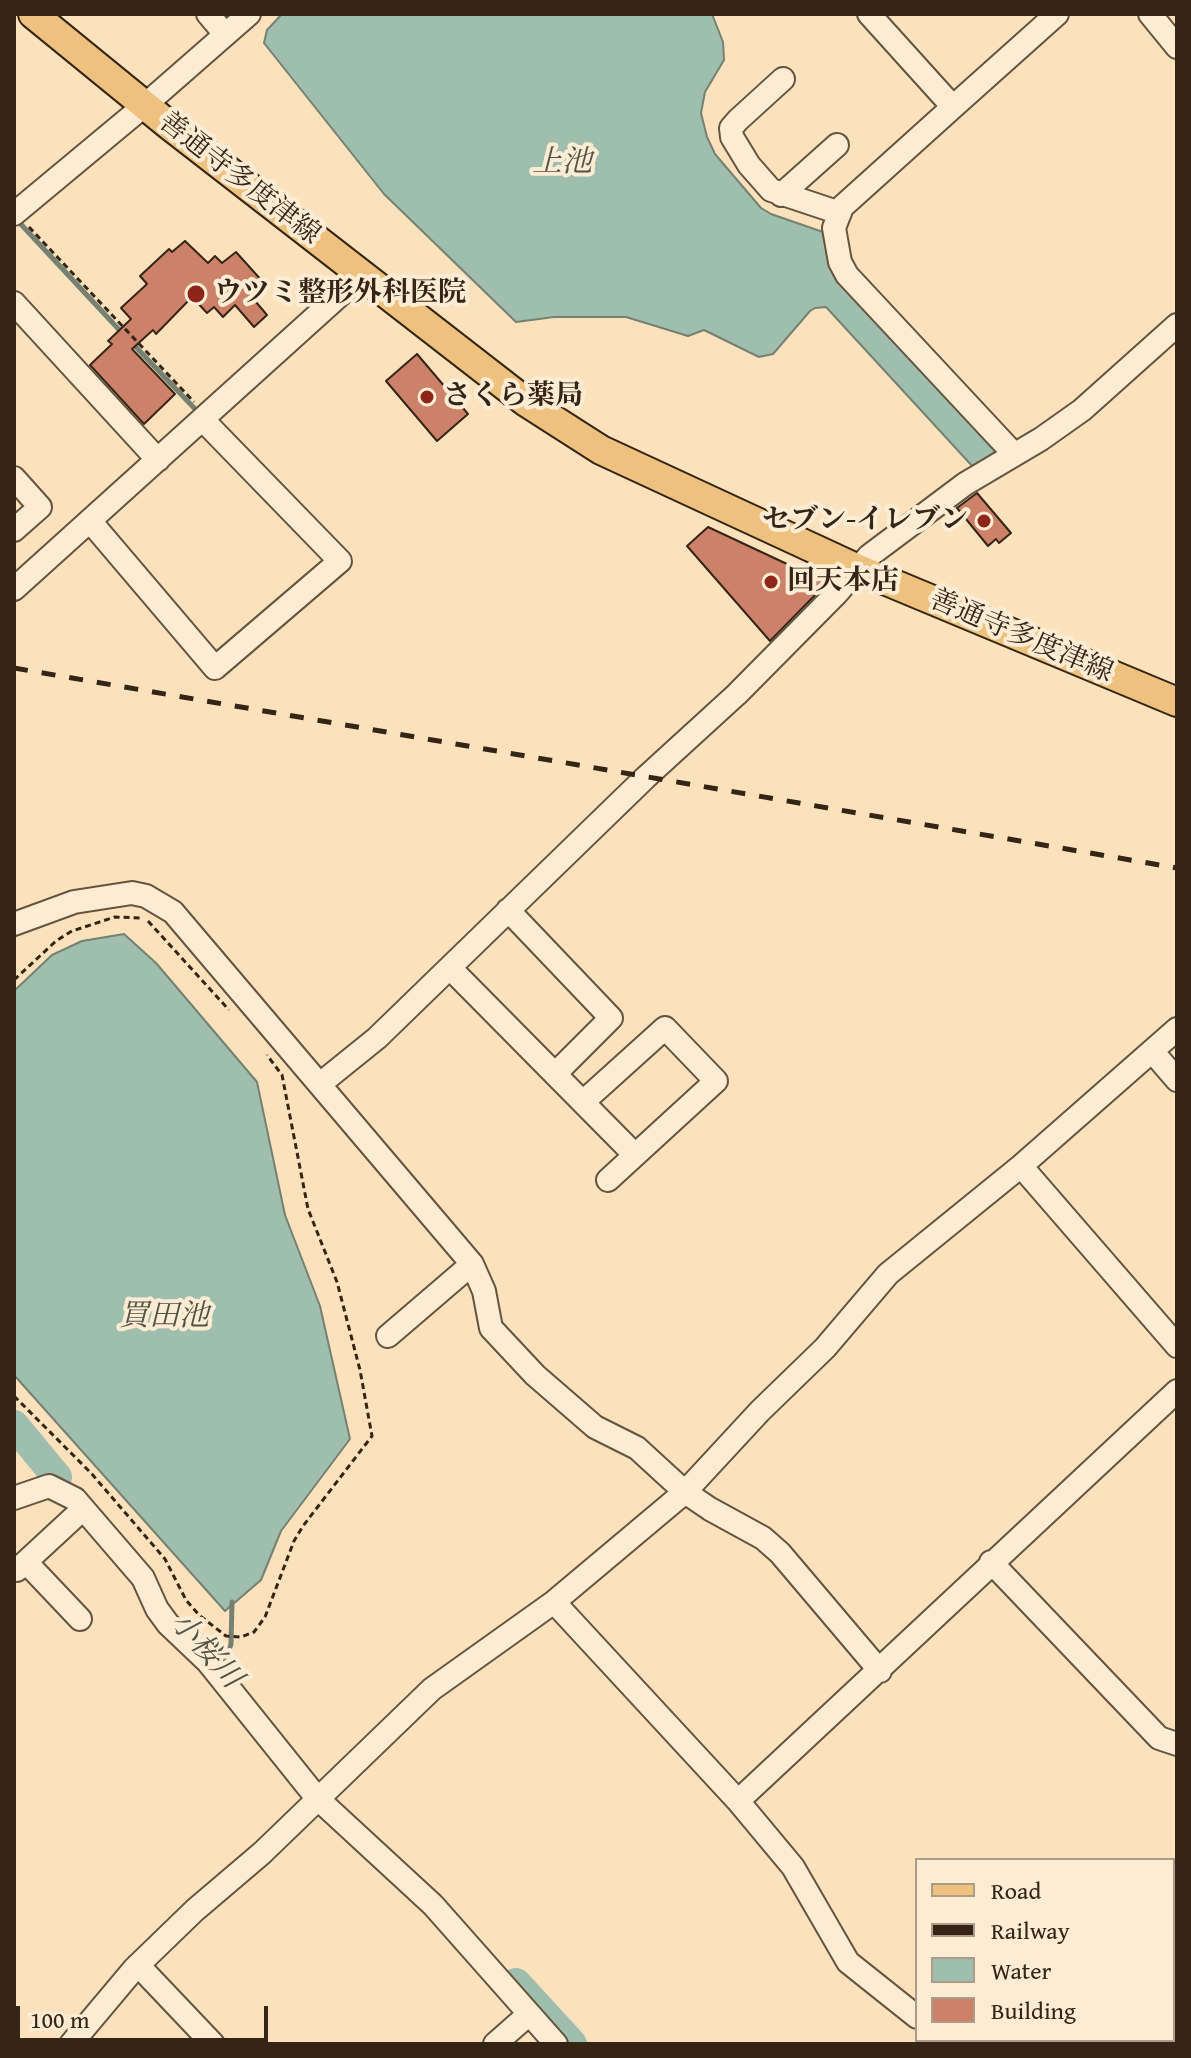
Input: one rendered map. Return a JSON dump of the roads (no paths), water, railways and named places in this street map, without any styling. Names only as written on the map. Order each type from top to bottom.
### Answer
[{"type":"main road","name":"善通寺多度津線","points":[[33,14],[526,402],[601,450],[858,569],[1177,702]]},
{"type":"street","points":[[208,14],[224,33]]},
{"type":"street","points":[[15,213],[249,14]]},
{"type":"street","points":[[869,14],[953,107]]},
{"type":"street","points":[[1013,453],[847,275],[840,262],[834,228],[840,213],[854,194],[1057,14]]},
{"type":"street","points":[[1150,14],[1177,47]]},
{"type":"street","points":[[783,79],[731,128],[732,137],[749,165],[771,190],[840,213]]},
{"type":"street","points":[[781,195],[837,145]]},
{"type":"street","points":[[14,589],[362,275]]},
{"type":"street","points":[[14,303],[158,460]]},
{"type":"street","points":[[320,1084],[377,1038],[645,778],[737,694],[837,593],[869,556],[965,484],[1041,439],[1082,410],[1177,325]]},
{"type":"street","points":[[90,521],[215,668],[340,561],[205,418]]},
{"type":"street","points":[[14,478],[40,507],[14,530]]},
{"type":"street","points":[[14,924],[74,902],[104,895],[132,893],[162,904],[173,912],[472,1264],[484,1291],[491,1328],[535,1375],[595,1427],[637,1448],[685,1492],[763,1538],[780,1553],[880,1671]]},
{"type":"street","points":[[508,910],[611,1018],[555,1074]]},
{"type":"street","points":[[450,968],[635,1155]]},
{"type":"street","points":[[583,1102],[665,1028],[716,1081],[608,1180]]},
{"type":"street","points":[[71,2044],[138,1965],[195,1910],[262,1853],[432,1689],[554,1602],[685,1492],[760,1411],[825,1348],[888,1274],[1021,1166],[1177,1029]]},
{"type":"street","points":[[1152,1051],[1177,1080]]},
{"type":"street","points":[[1021,1166],[1177,1346]]},
{"type":"street","points":[[388,1336],[424,1316],[472,1264]]},
{"type":"street","points":[[738,1801],[1177,1391]]},
{"type":"street","points":[[21,1488],[49,1486],[75,1499],[143,1578],[157,1609],[168,1624],[208,1662],[317,1798],[433,1905],[556,2044]]},
{"type":"street","points":[[80,1619],[21,1566],[83,1509]]},
{"type":"street","points":[[991,1562],[1159,1738],[1177,1744]]},
{"type":"street","points":[[554,1602],[738,1801],[793,1867],[848,1962],[915,2015]]},
{"type":"street","points":[[138,1965],[213,2044]]},
{"type":"street","points":[[495,2044],[529,2014]]},
{"type":"water","name":"上池","points":[[282,14],[712,14],[723,42],[724,60],[705,92],[701,113],[715,154],[761,208],[823,232],[831,263],[996,449],[994,453],[974,468],[826,307],[810,311],[773,354],[759,357],[704,330],[688,336],[626,317],[554,317],[516,322],[384,194],[264,43],[267,30]]},
{"type":"water","name":"買田池","points":[[124,934],[156,963],[257,1082],[285,1215],[320,1306],[350,1439],[281,1531],[261,1580],[225,1611],[14,1375],[14,991],[52,955],[82,941]]},
{"type":"waterway","points":[[16,219],[124,335]]},
{"type":"waterway","points":[[131,342],[197,411]]},
{"type":"waterway","points":[[14,1425],[57,1477]]},
{"type":"waterway","points":[[220,1664],[231,1644],[232,1602]]},
{"type":"waterway","name":"小桜川","points":[[516,1983],[572,2044]]},
{"type":"railway","points":[[14,668],[1177,868]]},
{"type":"place","name":"ウツミ整形外科医院","points":[[196,294]]},
{"type":"place","name":"さくら薬局","points":[[427,397]]},
{"type":"place","name":"セブン-イレブン","points":[[984,521]]},
{"type":"place","name":"回天本店","points":[[771,582]]}]
